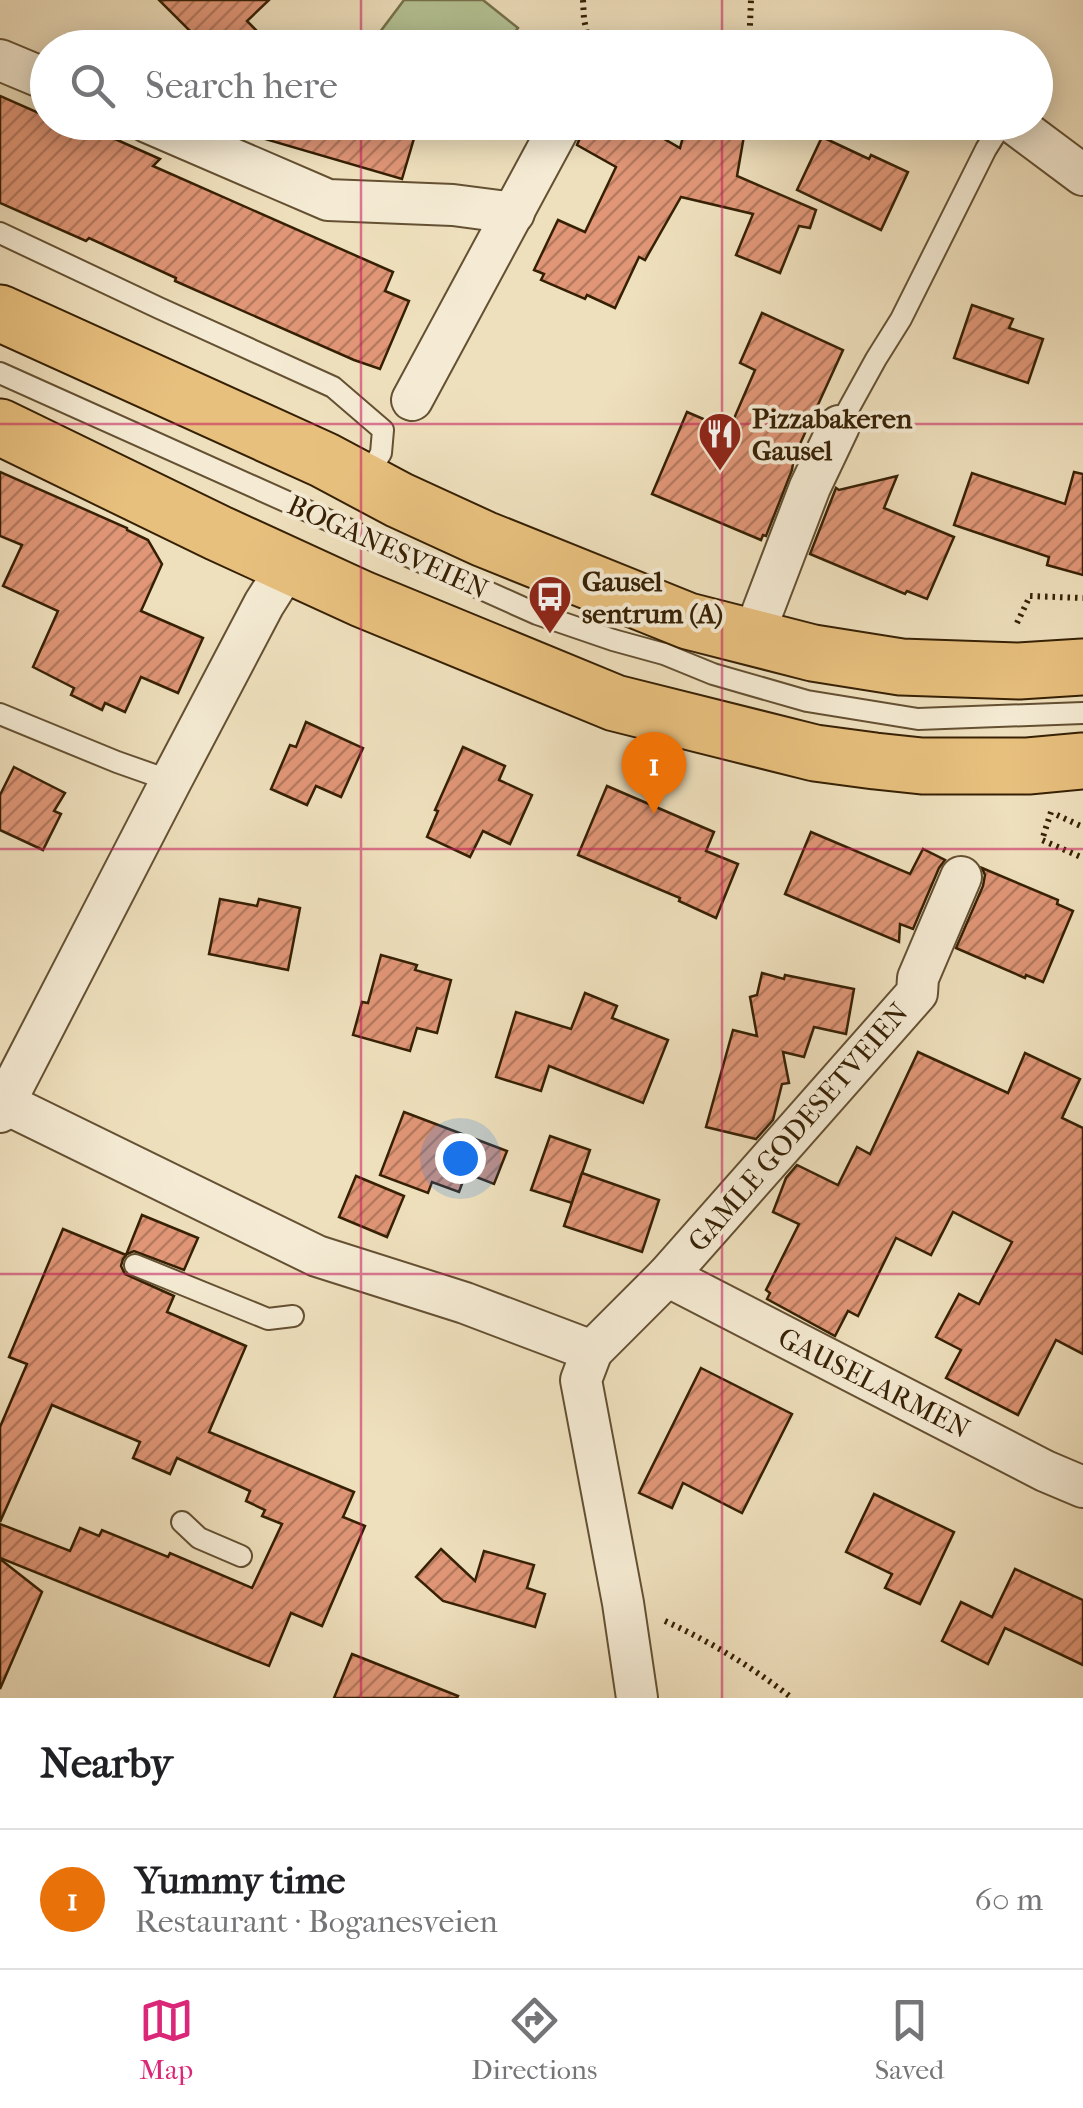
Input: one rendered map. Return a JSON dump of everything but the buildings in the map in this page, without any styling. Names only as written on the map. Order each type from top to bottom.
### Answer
[{"type":"main road","name":"BOGANESVEIEN","points":[[0,313],[324,460],[413,507],[688,621],[813,653],[900,667],[1083,667]]},
{"type":"main road","name":"BOGANESVEIEN","points":[[0,427],[288,566],[615,703],[815,752],[922,766],[1028,766],[1083,761]]},
{"type":"street","points":[[0,60],[30,72]]},
{"type":"street","points":[[190,140],[328,200],[454,205],[514,213]]},
{"type":"street","points":[[412,400],[553,140]]},
{"type":"street","points":[[1036,140],[1083,176]]},
{"type":"street","points":[[752,639],[810,487],[839,426]]},
{"type":"street","points":[[288,566],[264,604],[2,1108],[318,1256],[464,1303],[592,1351],[581,1380],[637,1698]]},
{"type":"street","name":"GAMLE GODESETVEIEN","points":[[592,1351],[667,1276],[916,993],[918,978],[960,877]]},
{"type":"street","name":"GAUSELARMEN","points":[[667,1276],[1083,1488]]},
{"type":"lane","points":[[839,426],[902,319],[992,140]]},
{"type":"lane","points":[[0,233],[333,387],[383,430],[381,453],[364,481]]},
{"type":"lane","name":"BOGANESVEIEN","points":[[0,373],[536,614],[664,654],[713,674],[807,701],[918,719],[1083,713]]},
{"type":"lane","points":[[0,714],[171,781]]},
{"type":"lane","points":[[135,1265],[268,1318],[293,1316]]},
{"type":"lane","points":[[182,1522],[199,1538],[240,1556]]},
{"type":"path","points":[[583,0],[586,30]]},
{"type":"path","points":[[750,30],[751,0]]},
{"type":"path","points":[[1014,628],[1030,596],[1083,598]]},
{"type":"path","points":[[1051,812],[1042,840],[1083,858]]},
{"type":"path","points":[[622,1603],[707,1640],[792,1698]]},
{"type":"green space","points":[[404,0],[483,0],[518,28],[517,30],[382,30]]},
{"type":"place","name":"Pizzabakeren Gausel","points":[[720,472]]},
{"type":"place","name":"Gausel sentrum (A)","points":[[550,635]]},
{"type":"place","name":"Yummy time","points":[[654,814]]}]
